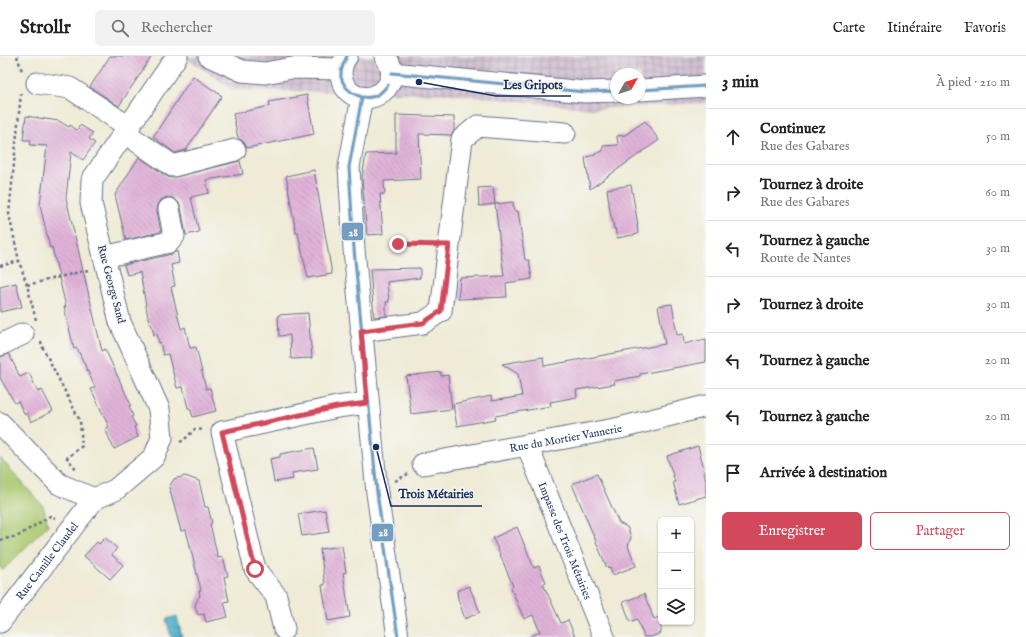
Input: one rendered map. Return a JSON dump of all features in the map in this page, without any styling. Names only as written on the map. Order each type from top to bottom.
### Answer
[{"type":"street","name":"Rue George Sand","points":[[94,498],[115,490],[154,457],[162,438],[160,409],[120,322],[91,203],[92,180],[177,56]]},
{"type":"street","points":[[209,56],[242,71],[263,65],[292,68],[344,63],[341,76],[346,87],[350,92],[362,97],[376,96],[384,90],[390,82],[388,64],[586,92],[610,91]]},
{"type":"street","points":[[28,82],[70,88],[173,166],[235,150]]},
{"type":"street","points":[[646,90],[706,86]]},
{"type":"street","points":[[362,97],[349,166],[354,249],[376,493],[398,637]]},
{"type":"street","points":[[361,331],[423,323],[441,311],[462,139],[478,126],[566,133]]},
{"type":"street","points":[[105,261],[170,242],[174,236],[169,209]]},
{"type":"street","points":[[0,345],[33,331]]},
{"type":"street","points":[[284,629],[276,596],[255,569],[222,432],[337,407],[367,403]]},
{"type":"street","name":"Rue du Mortier Vannerie","points":[[424,464],[620,428],[706,406]]},
{"type":"street","points":[[0,424],[58,484],[94,498]]},
{"type":"street","name":"Impasse des Trois Métairies","points":[[527,445],[604,637]]},
{"type":"street","name":"Rue Camille Claudel","points":[[0,622],[94,498]]},
{"type":"path","points":[[17,56],[28,82],[9,214],[19,261],[27,285],[33,331],[80,421],[82,446],[67,458],[81,475],[74,491]]},
{"type":"path","points":[[398,244],[449,245]]},
{"type":"path","points":[[0,266],[19,261]]},
{"type":"path","points":[[27,285],[105,261]]},
{"type":"path","points":[[160,443],[170,446],[184,440],[195,429],[222,432]]},
{"type":"path","points":[[376,493],[424,464]]},
{"type":"path","points":[[0,540],[18,536],[50,516],[75,524]]},
{"type":"shaded area","points":[[183,56],[706,56],[706,103],[593,109],[451,94],[233,90]]},
{"type":"green space","points":[[0,458],[43,506],[48,525],[3,570],[0,568]]},
{"type":"water","points":[[177,616],[182,637],[171,637],[166,619]]},
{"type":"building","points":[[110,56],[152,56],[119,106],[90,87]]},
{"type":"building","points":[[193,76],[222,96],[186,150],[175,153],[153,137]]},
{"type":"building","points":[[307,95],[314,134],[247,148],[244,142],[238,138],[233,114],[270,106],[269,102]]},
{"type":"building","points":[[396,115],[454,117],[454,131],[452,135],[419,134],[421,179],[384,181],[385,194],[380,194],[383,234],[367,235],[362,178],[366,154],[396,153]]},
{"type":"building","points":[[26,116],[59,121],[69,127],[70,125],[77,130],[80,125],[93,133],[89,139],[95,143],[83,160],[71,152],[66,198],[102,351],[105,349],[131,405],[129,406],[133,416],[131,417],[136,426],[134,427],[138,437],[114,449],[105,429],[109,427],[91,389],[95,387],[77,348],[74,349],[52,247],[50,248],[40,205],[47,146],[30,145],[31,140],[23,140]]},
{"type":"building","points":[[645,121],[659,140],[590,189],[585,158],[603,151],[603,146],[618,145],[617,136],[625,135]]},
{"type":"building","points":[[139,157],[171,178],[240,161],[243,174],[206,180],[209,193],[191,197],[199,232],[186,235],[181,207],[173,198],[167,197],[161,200],[158,205],[157,211],[161,232],[126,240],[115,195]]},
{"type":"building","points":[[314,170],[332,274],[308,278],[298,233],[296,233],[286,176]]},
{"type":"building","points":[[631,185],[638,225],[638,234],[617,238],[611,218],[607,189]]},
{"type":"building","points":[[493,187],[495,204],[479,206],[478,188]]},
{"type":"building","points":[[513,202],[514,211],[518,211],[525,260],[529,260],[532,279],[506,283],[507,297],[458,299],[460,278],[504,276],[495,204]]},
{"type":"building","points":[[177,251],[179,263],[171,265],[175,286],[171,287],[181,329],[185,327],[190,348],[196,347],[206,389],[210,388],[216,411],[193,417],[190,408],[188,408],[183,387],[177,388],[168,354],[163,355],[157,334],[154,335],[151,323],[149,323],[140,272],[127,275],[124,265],[172,254]]},
{"type":"building","points":[[420,268],[420,278],[387,282],[389,302],[386,302],[386,316],[374,317],[370,269]]},
{"type":"building","points":[[16,283],[22,307],[0,312],[0,287]]},
{"type":"building","points":[[672,304],[677,335],[683,334],[684,344],[706,339],[706,362],[640,374],[640,376],[614,381],[615,384],[576,390],[577,397],[550,402],[551,406],[495,416],[496,419],[457,426],[453,404],[491,396],[492,401],[522,396],[518,374],[502,364],[543,357],[544,366],[665,344],[658,306]]},
{"type":"building","points":[[308,313],[312,358],[291,359],[290,335],[279,336],[278,315]]},
{"type":"building","points":[[9,354],[20,377],[29,373],[38,392],[42,390],[53,411],[31,422],[27,413],[25,415],[18,401],[15,403],[0,378],[0,357]]},
{"type":"building","points":[[441,372],[441,376],[448,375],[452,409],[411,414],[406,376]]},
{"type":"building","points":[[698,446],[706,480],[706,496],[679,504],[673,482],[675,482],[667,456]]},
{"type":"building","points":[[314,448],[318,469],[292,473],[293,479],[274,482],[270,459],[280,457],[280,454]]},
{"type":"building","points":[[597,474],[619,523],[627,527],[631,537],[628,546],[636,566],[613,575],[610,567],[607,568],[572,484]]},
{"type":"building","points":[[185,476],[199,481],[205,507],[208,507],[212,523],[210,524],[218,558],[223,557],[228,576],[224,577],[229,601],[224,602],[228,617],[206,622],[204,614],[198,615],[195,605],[200,595],[199,591],[201,590],[186,530],[181,531],[169,487],[174,479]]},
{"type":"building","points":[[325,510],[329,532],[302,536],[298,514]]},
{"type":"building","points":[[517,527],[534,568],[539,566],[546,582],[543,584],[561,623],[568,620],[575,637],[529,637],[540,632],[533,615],[524,619],[511,588],[513,586],[493,538]]},
{"type":"building","points":[[105,538],[117,548],[112,555],[123,565],[110,579],[84,556],[97,542],[99,544]]},
{"type":"building","points":[[342,546],[346,572],[343,573],[350,617],[328,621],[322,585],[325,585],[320,549]]},
{"type":"building","points":[[469,586],[480,612],[465,619],[458,599],[457,591]]},
{"type":"building","points":[[644,594],[654,619],[658,617],[658,625],[661,625],[661,633],[651,637],[644,637],[637,619],[630,622],[623,602]]},
{"type":"transit line","name":"28","points":[[347,56],[342,69],[341,77],[343,83],[351,92],[362,97],[374,97],[388,85]]},
{"type":"transit line","name":"28","points":[[392,73],[585,92],[610,91]]},
{"type":"transit line","name":"28","points":[[646,90],[706,86]]},
{"type":"transit line","name":"28","points":[[362,97],[349,167],[354,249],[377,493],[398,637]]},
{"type":"place","name":"Les Gripots","points":[[419,82]]},
{"type":"place","name":"Trois Métairies","points":[[376,447]]},
{"type":"route","points":[[255,569],[222,432],[337,407],[367,403],[361,331],[423,323],[441,311],[449,245],[398,244]]}]
